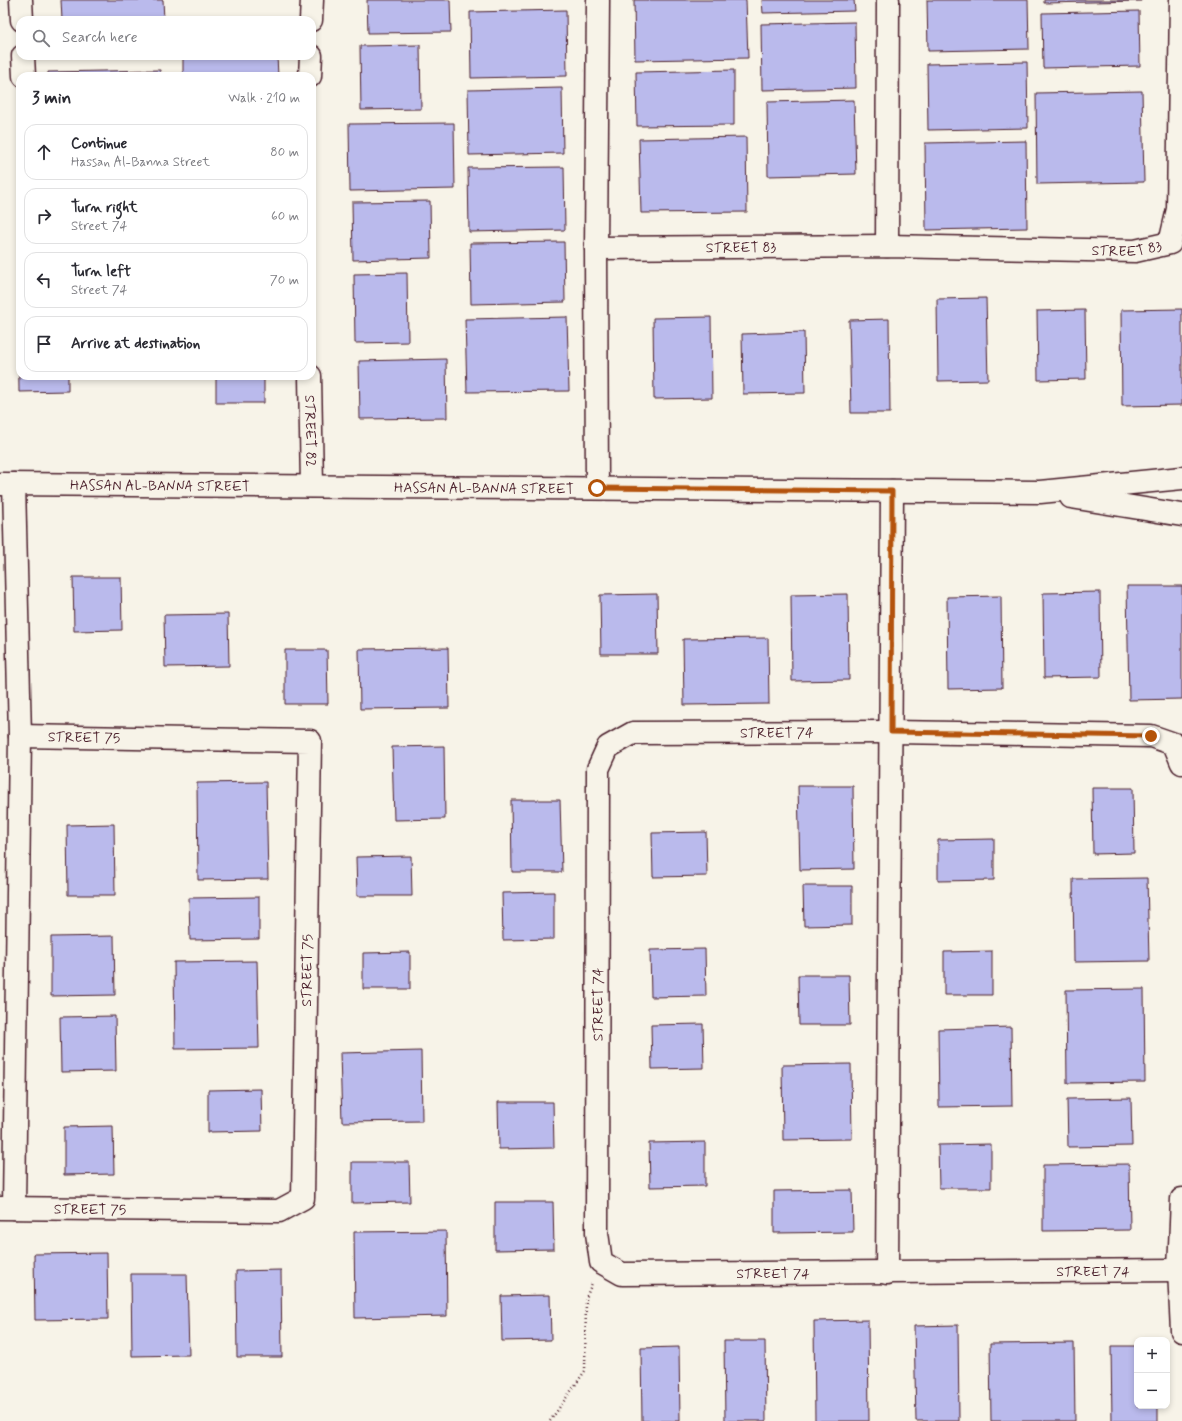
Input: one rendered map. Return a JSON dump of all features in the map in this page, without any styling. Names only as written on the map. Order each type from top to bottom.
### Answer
[{"type":"street","points":[[21,0],[22,16]]},
{"type":"street","points":[[311,16],[312,0]]},
{"type":"street","points":[[597,488],[596,248],[598,0]]},
{"type":"street","points":[[887,246],[888,0]]},
{"type":"street","name":"STREET 83","points":[[596,248],[887,246],[1135,251],[1170,243],[1178,209],[1180,0]]},
{"type":"street","points":[[23,60],[24,72]]},
{"type":"street","points":[[310,72],[311,60]]},
{"type":"street","name":"STREET 82","points":[[310,380],[312,486]]},
{"type":"street","name":"HASSAN AL-BANNA STREET","points":[[7,484],[1040,492],[1182,478]]},
{"type":"street","name":"STREET 75","points":[[7,484],[20,736],[7,1208],[279,1211],[302,1198],[310,740],[20,736]]},
{"type":"street","points":[[887,1273],[892,491]]},
{"type":"street","name":"HASSAN AL-BANNA STREET","points":[[1040,492],[1182,515]]},
{"type":"street","name":"STREET 74","points":[[1179,1270],[622,1274],[601,1262],[596,1233],[598,769],[608,747],[633,733],[891,732],[1151,736],[1174,744],[1182,763]]},
{"type":"street","points":[[1182,1199],[1179,1270],[1182,1331]]},
{"type":"path","points":[[550,1421],[585,1371],[586,1298],[601,1262]]},
{"type":"building","points":[[61,0],[163,0],[164,16],[62,16]]},
{"type":"building","points":[[367,0],[450,0],[451,32],[368,33]]},
{"type":"building","points":[[634,0],[746,0],[748,58],[635,60]]},
{"type":"building","points":[[762,0],[854,0],[855,11],[763,13]]},
{"type":"building","points":[[927,0],[1028,0],[1029,49],[928,51]]},
{"type":"building","points":[[1044,0],[1141,0],[1141,1],[1044,3]]},
{"type":"building","points":[[566,10],[567,76],[471,78],[470,12]]},
{"type":"building","points":[[1139,11],[1140,66],[1043,68],[1042,13]]},
{"type":"building","points":[[855,22],[856,88],[762,90],[761,24]]},
{"type":"building","points":[[420,45],[421,109],[361,110],[360,46]]},
{"type":"building","points":[[183,60],[277,60],[278,72],[183,72]]},
{"type":"building","points":[[1027,62],[1028,128],[928,130],[927,64]]},
{"type":"building","points":[[160,70],[160,72],[48,72]]},
{"type":"building","points":[[734,70],[734,125],[637,126],[636,72]]},
{"type":"building","points":[[562,88],[563,153],[469,155],[468,90]]},
{"type":"building","points":[[1142,91],[1144,182],[1037,184],[1036,93]]},
{"type":"building","points":[[854,100],[856,174],[768,176],[767,102]]},
{"type":"building","points":[[454,123],[455,189],[350,191],[349,124]]},
{"type":"building","points":[[746,137],[747,212],[641,213],[639,139]]},
{"type":"building","points":[[1026,141],[1027,228],[926,230],[925,143]]},
{"type":"building","points":[[564,167],[565,230],[469,232],[468,168]]},
{"type":"building","points":[[430,201],[431,258],[353,260],[352,202]]},
{"type":"building","points":[[564,242],[565,302],[471,304],[470,243]]},
{"type":"building","points":[[407,273],[408,342],[355,343],[354,274]]},
{"type":"building","points":[[986,298],[988,380],[938,381],[937,299]]},
{"type":"building","points":[[1182,309],[1182,405],[1122,406],[1121,310]]},
{"type":"building","points":[[1085,310],[1086,379],[1038,380],[1037,311]]},
{"type":"building","points":[[567,317],[569,391],[467,392],[465,319]]},
{"type":"building","points":[[711,317],[712,398],[654,399],[653,318]]},
{"type":"building","points":[[889,319],[890,413],[851,413],[849,320]]},
{"type":"building","points":[[804,332],[805,393],[743,394],[742,334]]},
{"type":"building","points":[[446,359],[447,418],[360,419],[359,361]]},
{"type":"building","points":[[19,380],[68,380],[68,391],[19,392]]},
{"type":"building","points":[[216,380],[264,380],[264,403],[216,403]]},
{"type":"building","points":[[73,577],[121,577],[122,630],[74,631]]},
{"type":"building","points":[[1127,586],[1182,586],[1182,699],[1129,700]]},
{"type":"building","points":[[1100,592],[1101,677],[1044,678],[1043,593]]},
{"type":"building","points":[[657,594],[658,654],[601,654],[600,595]]},
{"type":"building","points":[[848,594],[849,680],[792,681],[791,595]]},
{"type":"building","points":[[1001,596],[1002,688],[948,689],[947,597]]},
{"type":"building","points":[[228,614],[229,666],[165,667],[164,615]]},
{"type":"building","points":[[768,638],[769,704],[684,705],[683,639]]},
{"type":"building","points":[[448,648],[449,708],[360,709],[359,649]]},
{"type":"building","points":[[285,650],[327,650],[328,704],[285,704]]},
{"type":"building","points":[[444,746],[445,819],[394,820],[392,747]]},
{"type":"building","points":[[266,782],[268,879],[198,880],[197,783]]},
{"type":"building","points":[[798,786],[853,786],[854,869],[800,870]]},
{"type":"building","points":[[1092,788],[1133,788],[1134,853],[1093,854]]},
{"type":"building","points":[[511,800],[560,800],[562,872],[512,872]]},
{"type":"building","points":[[114,824],[115,895],[68,895],[67,825]]},
{"type":"building","points":[[706,832],[707,876],[653,877],[652,833]]},
{"type":"building","points":[[994,839],[994,880],[938,881],[938,840]]},
{"type":"building","points":[[411,856],[412,896],[357,896],[356,857]]},
{"type":"building","points":[[1147,878],[1149,961],[1074,962],[1073,879]]},
{"type":"building","points":[[803,886],[852,886],[852,925],[804,926]]},
{"type":"building","points":[[554,892],[554,939],[503,940],[502,893]]},
{"type":"building","points":[[259,897],[259,939],[190,940],[189,898]]},
{"type":"building","points":[[114,936],[115,995],[51,996],[51,937]]},
{"type":"building","points":[[705,949],[706,996],[651,997],[650,950]]},
{"type":"building","points":[[992,951],[992,995],[944,995],[944,952]]},
{"type":"building","points":[[410,952],[410,989],[363,989],[363,953]]},
{"type":"building","points":[[257,961],[259,1048],[175,1049],[174,962]]},
{"type":"building","points":[[798,975],[849,975],[850,1025],[799,1025]]},
{"type":"building","points":[[1144,989],[1145,1082],[1067,1083],[1066,990]]},
{"type":"building","points":[[115,1016],[116,1071],[61,1072],[60,1017]]},
{"type":"building","points":[[703,1024],[704,1068],[652,1069],[651,1025]]},
{"type":"building","points":[[1011,1027],[1012,1106],[939,1107],[938,1029]]},
{"type":"building","points":[[421,1051],[422,1121],[342,1122],[340,1053]]},
{"type":"building","points":[[851,1064],[852,1139],[783,1140],[782,1065]]},
{"type":"building","points":[[261,1089],[262,1131],[208,1132],[208,1090]]},
{"type":"building","points":[[1131,1098],[1132,1146],[1068,1147],[1067,1099]]},
{"type":"building","points":[[498,1102],[553,1102],[554,1148],[499,1149]]},
{"type":"building","points":[[113,1126],[114,1174],[64,1175],[64,1127]]},
{"type":"building","points":[[705,1142],[705,1186],[650,1187],[649,1143]]},
{"type":"building","points":[[991,1144],[991,1188],[939,1188],[938,1145]]},
{"type":"building","points":[[352,1162],[409,1162],[410,1202],[352,1203]]},
{"type":"building","points":[[1129,1164],[1130,1230],[1043,1231],[1043,1165]]},
{"type":"building","points":[[852,1190],[853,1232],[774,1233],[774,1191]]},
{"type":"building","points":[[495,1202],[553,1202],[554,1249],[495,1250]]},
{"type":"building","points":[[446,1231],[447,1316],[355,1318],[354,1232]]},
{"type":"building","points":[[107,1253],[108,1319],[35,1320],[34,1254]]},
{"type":"building","points":[[281,1270],[282,1357],[237,1357],[236,1271]]},
{"type":"building","points":[[131,1274],[187,1274],[189,1355],[132,1356]]},
{"type":"building","points":[[550,1295],[551,1340],[502,1341],[501,1296]]},
{"type":"building","points":[[868,1320],[869,1421],[815,1421],[814,1321]]},
{"type":"building","points":[[958,1325],[959,1421],[916,1421],[914,1326]]},
{"type":"building","points":[[724,1341],[765,1341],[766,1421],[725,1421]]},
{"type":"building","points":[[1074,1343],[1075,1421],[991,1421],[990,1344]]},
{"type":"building","points":[[1111,1346],[1134,1346],[1134,1409],[1158,1409],[1158,1421],[1112,1421]]},
{"type":"building","points":[[679,1347],[680,1421],[642,1421],[641,1348]]},
{"type":"route","points":[[597,488],[892,491],[891,732],[1151,736]]}]
